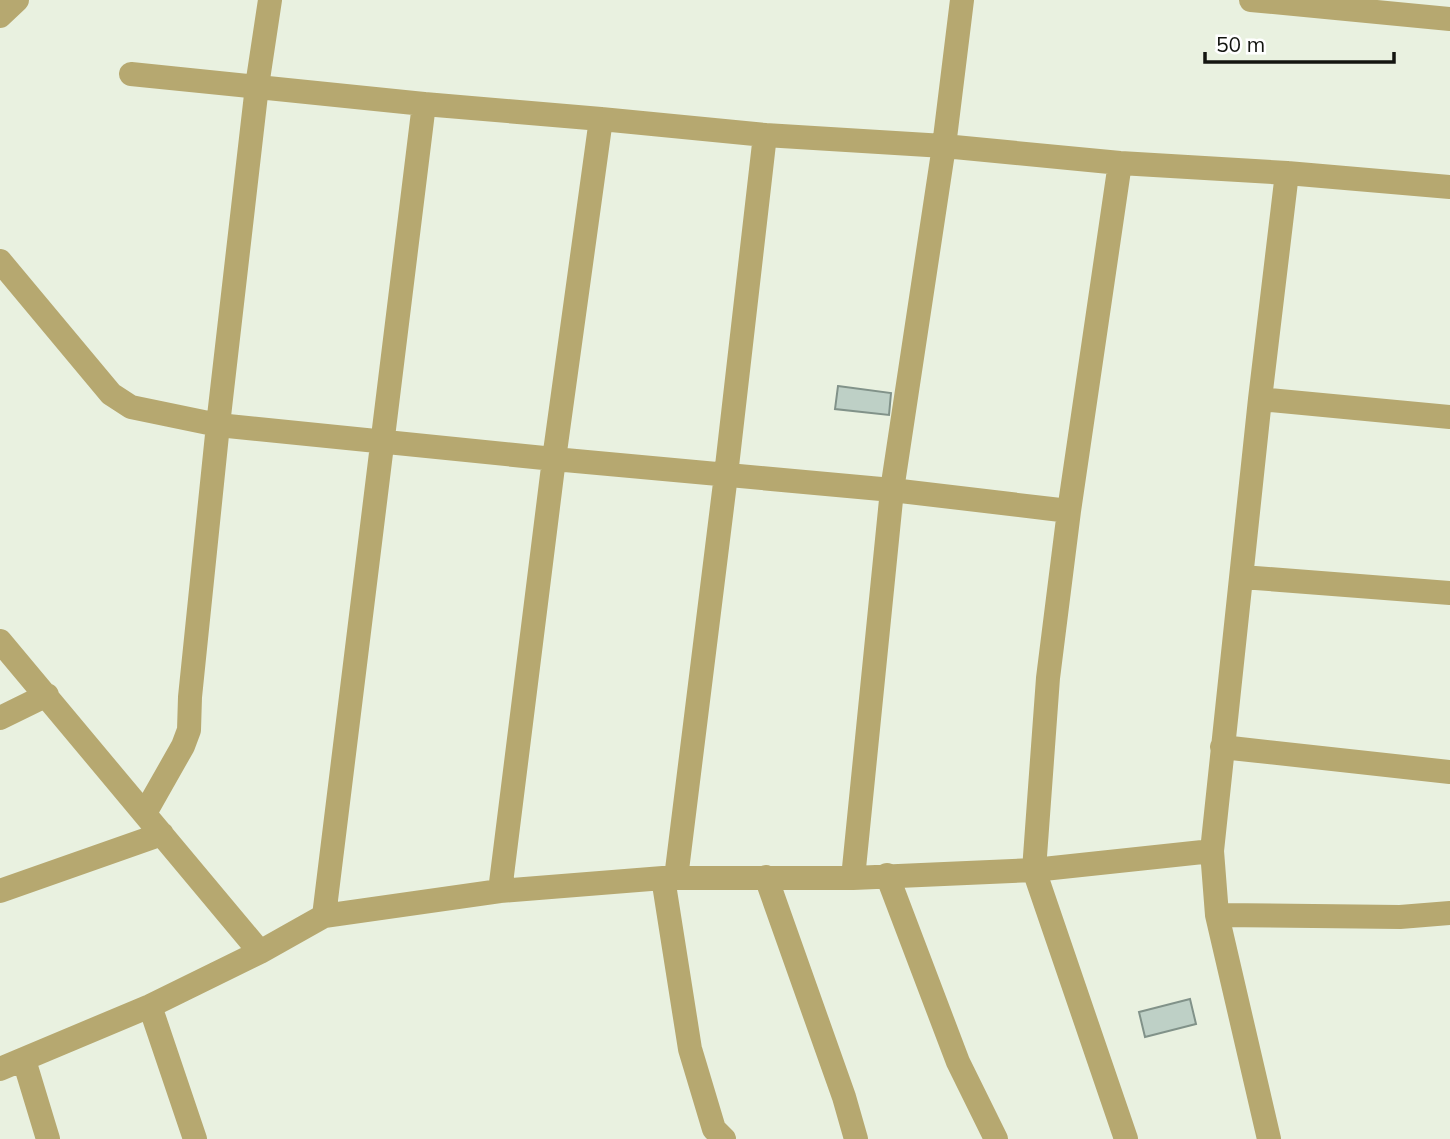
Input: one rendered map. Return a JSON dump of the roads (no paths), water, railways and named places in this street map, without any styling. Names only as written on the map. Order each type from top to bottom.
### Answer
[{"type":"street","points":[[0,16],[17,0]]},
{"type":"street","points":[[145,813],[183,746],[189,730],[190,697],[218,425],[257,86],[270,0]]},
{"type":"street","points":[[853,878],[892,490],[944,146],[962,0]]},
{"type":"street","points":[[1251,0],[1450,19]]},
{"type":"street","points":[[131,74],[765,135],[944,146],[1120,163],[1287,173],[1450,187]]},
{"type":"street","points":[[324,916],[424,104]]},
{"type":"street","points":[[499,891],[601,119]]},
{"type":"street","points":[[724,1139],[714,1129],[690,1049],[669,878],[726,475],[765,135]]},
{"type":"street","points":[[1120,163],[1069,512],[1048,678],[1034,870],[1126,1139]]},
{"type":"street","points":[[1269,1139],[1217,915],[1212,851],[1287,173]]},
{"type":"street","points":[[0,261],[111,394],[131,407],[218,425],[892,490],[1069,512]]},
{"type":"street","points":[[1260,399],[1450,417]]},
{"type":"street","points":[[1242,576],[1450,593]]},
{"type":"street","points":[[0,641],[260,952]]},
{"type":"street","points":[[0,718],[47,695]]},
{"type":"street","points":[[1222,747],[1450,772]]},
{"type":"street","points":[[0,891],[162,834]]},
{"type":"street","points":[[0,1069],[150,1006],[260,952],[324,916],[499,891],[669,878],[853,878],[1034,870],[1212,851]]},
{"type":"street","points":[[887,876],[958,1062],[996,1139]]},
{"type":"street","points":[[765,877],[844,1097],[856,1139]]},
{"type":"street","points":[[1217,915],[1400,917],[1450,913]]},
{"type":"street","points":[[150,1006],[195,1139]]},
{"type":"street","points":[[24,1060],[48,1139]]}]
